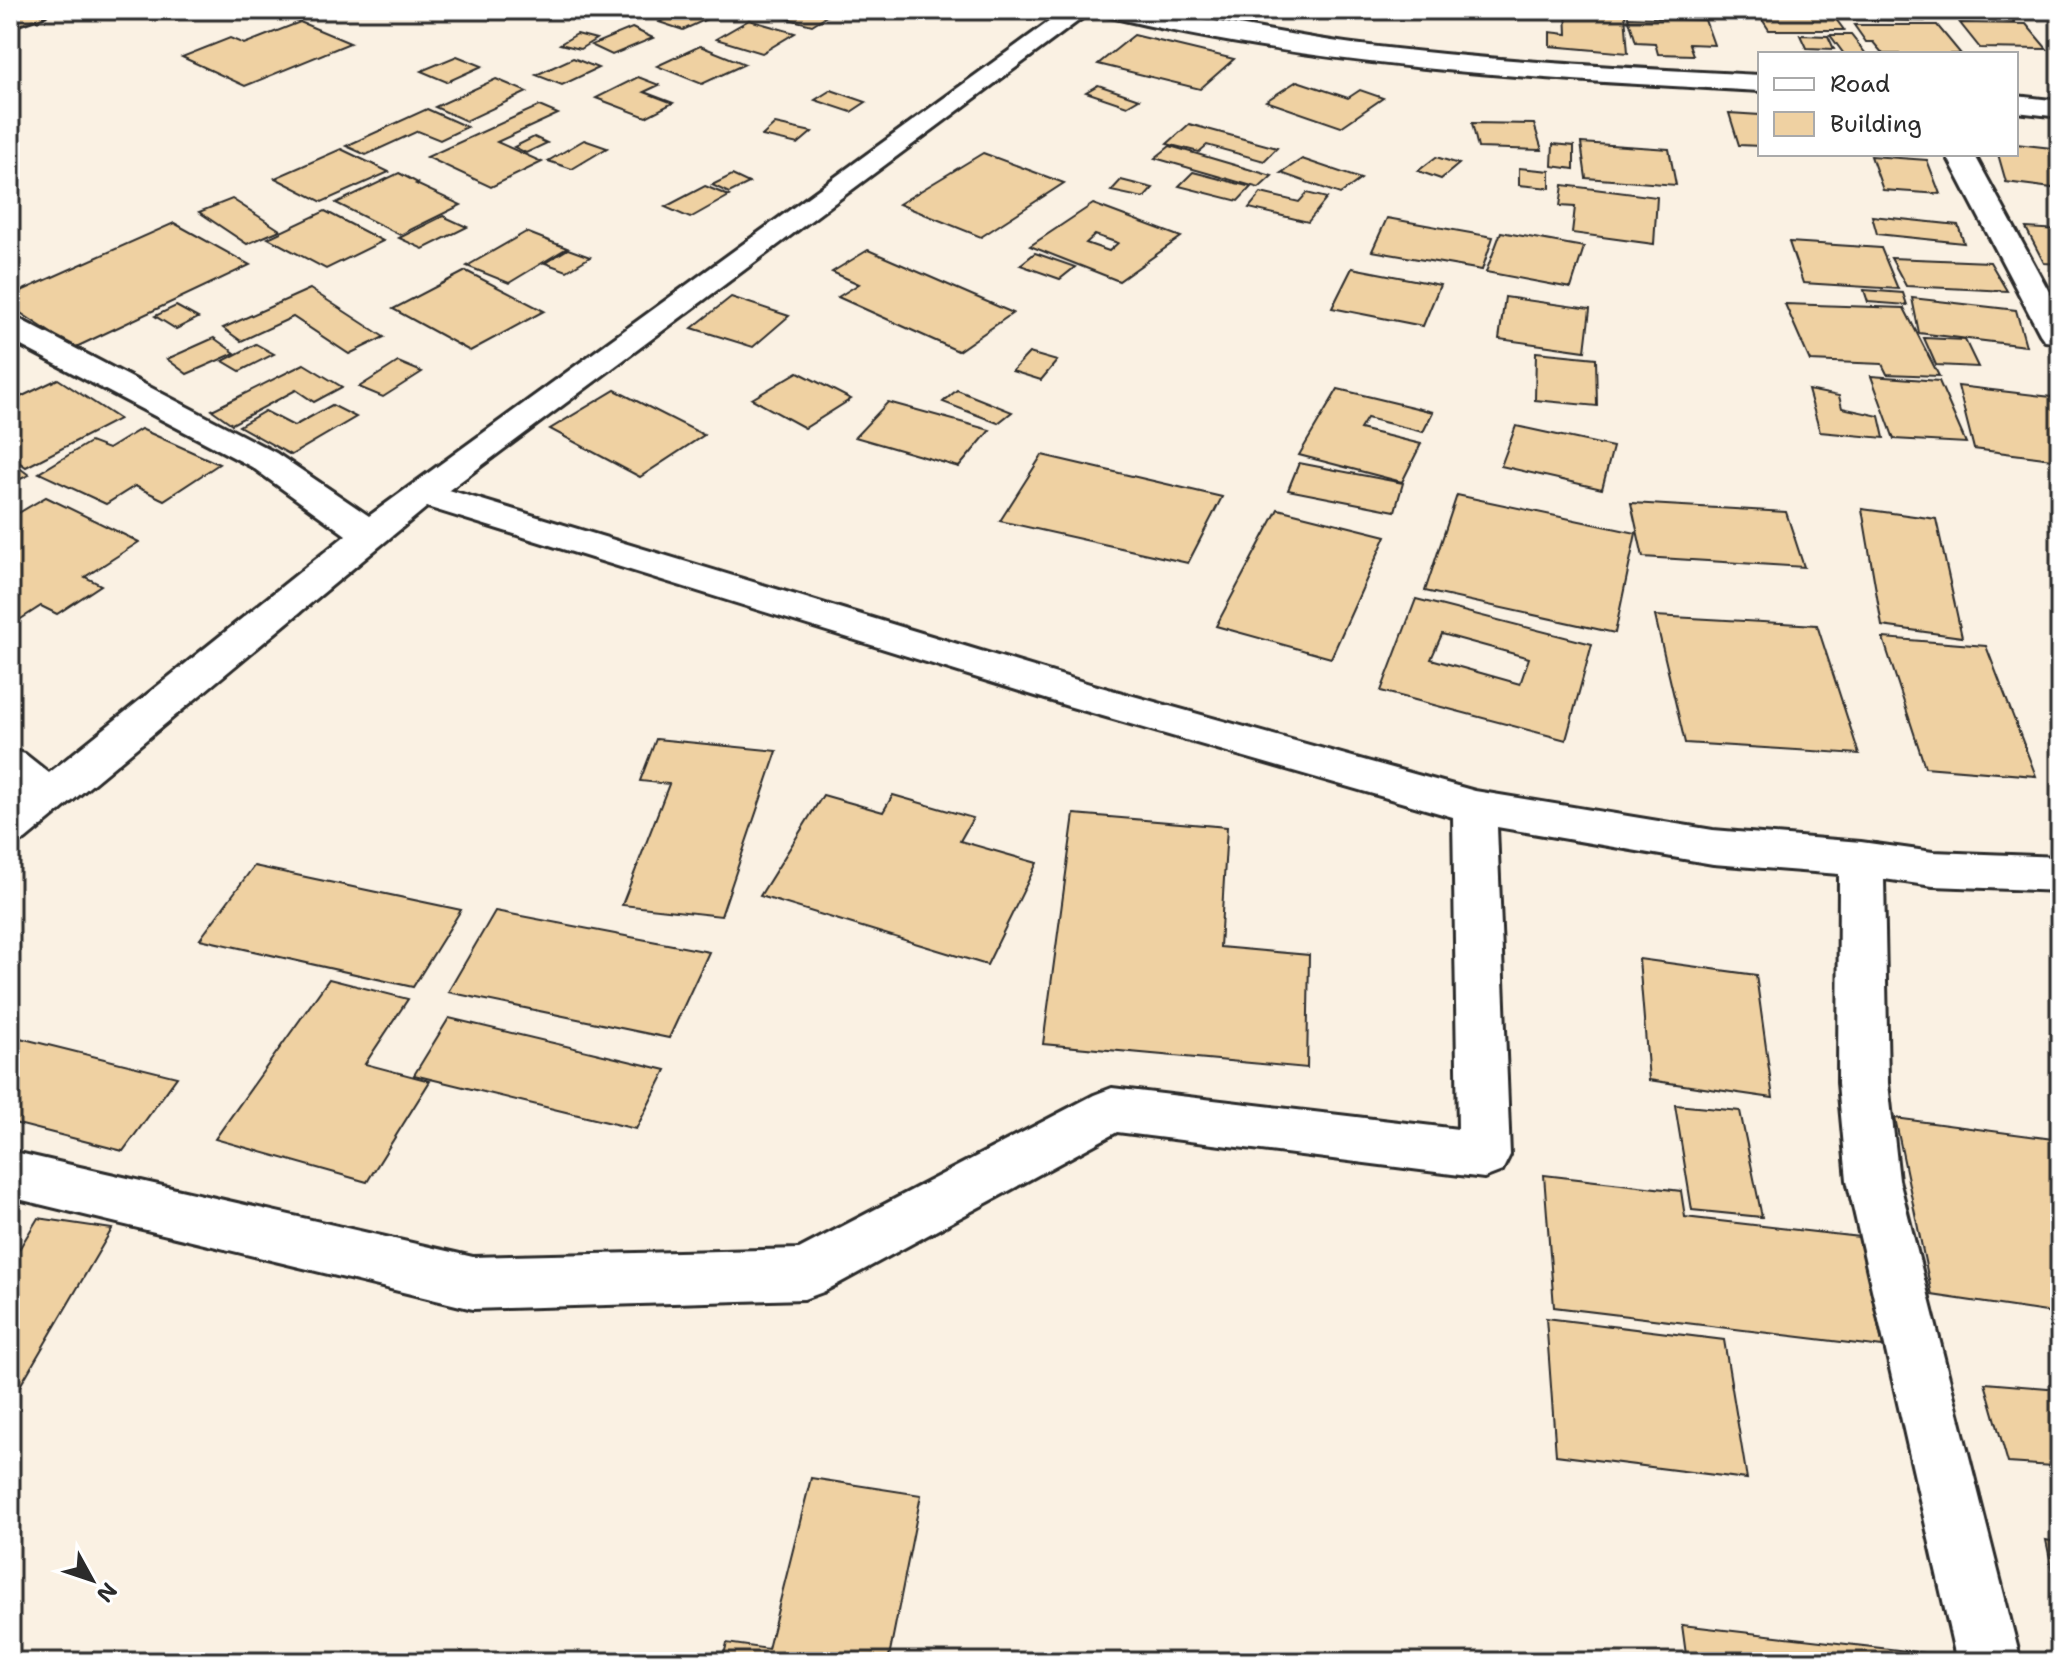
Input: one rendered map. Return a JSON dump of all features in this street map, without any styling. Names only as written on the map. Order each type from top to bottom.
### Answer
[{"type":"highway","points":[[10,20],[36,10]]},
{"type":"street","points":[[10,828],[421,493],[1081,10]]},
{"type":"street","points":[[1112,10],[1185,26],[1367,55],[1514,69],[1758,83]]},
{"type":"street","points":[[2018,104],[2060,109]]},
{"type":"street","points":[[1961,156],[2056,334]]},
{"type":"street","points":[[10,327],[264,460],[370,534]]},
{"type":"street","points":[[421,493],[1082,696],[1475,807],[1713,847],[1861,859],[1933,869],[2060,874]]},
{"type":"street","points":[[10,765],[50,796]]},
{"type":"street","points":[[10,1174],[473,1283],[804,1274],[1112,1110],[1484,1155],[1475,807]]},
{"type":"street","points":[[1861,859],[1863,1083],[1873,1180],[1989,1662]]},
{"type":"building","points":[[684,10],[713,10],[720,13],[683,30],[659,22]]},
{"type":"building","points":[[836,10],[812,25],[762,12]]},
{"type":"building","points":[[957,10],[1011,10],[1000,19]]},
{"type":"building","points":[[1566,10],[1625,14],[1628,53],[1550,46],[1550,32],[1567,34]]},
{"type":"building","points":[[1756,10],[1829,10],[1844,30],[1769,30]]},
{"type":"building","points":[[1838,10],[1916,10],[1924,21],[1844,19]]},
{"type":"building","points":[[1946,10],[2010,10],[2015,22],[1948,16]]},
{"type":"building","points":[[1628,17],[1705,20],[1714,45],[1689,44],[1693,55],[1658,54],[1655,43],[1636,42]]},
{"type":"building","points":[[749,20],[795,33],[762,53],[716,39]]},
{"type":"building","points":[[300,22],[350,43],[245,86],[182,57],[230,38],[244,44]]},
{"type":"building","points":[[1960,23],[2026,24],[2047,49],[1980,48]]},
{"type":"building","points":[[1854,25],[1937,25],[1959,52],[1881,52],[1873,42],[1866,42]]},
{"type":"building","points":[[632,28],[653,38],[612,55],[591,45]]},
{"type":"building","points":[[577,34],[596,39],[580,49],[560,44]]},
{"type":"building","points":[[1134,35],[1234,59],[1200,89],[1098,64]]},
{"type":"building","points":[[1800,35],[1828,36],[1834,49],[1806,48]]},
{"type":"building","points":[[1830,35],[1851,35],[1864,52],[1843,52]]},
{"type":"building","points":[[700,46],[745,64],[702,84],[657,66]]},
{"type":"building","points":[[457,56],[482,66],[447,82],[421,71]]},
{"type":"building","points":[[573,58],[598,68],[562,85],[536,75]]},
{"type":"building","points":[[638,77],[659,85],[644,92],[673,103],[646,117],[596,98]]},
{"type":"building","points":[[496,79],[527,92],[466,121],[435,107]]},
{"type":"building","points":[[1297,81],[1348,98],[1360,90],[1383,98],[1341,127],[1266,101]]},
{"type":"building","points":[[1098,85],[1139,99],[1127,106],[1086,92]]},
{"type":"building","points":[[831,90],[866,102],[851,112],[815,100]]},
{"type":"building","points":[[539,106],[558,114],[497,142],[542,162],[491,187],[427,157]]},
{"type":"building","points":[[427,109],[467,127],[440,140],[418,131],[366,155],[346,146]]},
{"type":"building","points":[[1729,113],[1758,115],[1758,146],[1739,145]]},
{"type":"building","points":[[1472,123],[1534,124],[1542,150],[1478,148]]},
{"type":"building","points":[[775,124],[812,132],[798,144],[762,136]]},
{"type":"building","points":[[1189,124],[1277,148],[1264,161],[1207,145],[1199,152],[1167,144]]},
{"type":"building","points":[[534,137],[547,143],[526,153],[514,147]]},
{"type":"building","points":[[584,140],[607,148],[572,169],[548,161]]},
{"type":"building","points":[[1581,143],[1669,149],[1676,185],[1586,178]]},
{"type":"building","points":[[1553,144],[1574,146],[1574,169],[1552,166]]},
{"type":"building","points":[[2018,144],[2060,149],[2060,189],[2006,182],[1999,156],[2018,156]]},
{"type":"building","points":[[1170,146],[1272,176],[1259,188],[1155,158]]},
{"type":"building","points":[[341,149],[389,172],[322,202],[275,178]]},
{"type":"building","points":[[983,153],[1064,183],[981,237],[899,204]]},
{"type":"building","points":[[1871,156],[1927,160],[1940,194],[1883,190]]},
{"type":"building","points":[[1436,157],[1459,164],[1441,179],[1418,171]]},
{"type":"building","points":[[1302,159],[1361,179],[1340,194],[1281,173]]},
{"type":"building","points":[[1519,168],[1550,171],[1550,188],[1519,185]]},
{"type":"building","points":[[1193,172],[1251,187],[1238,201],[1179,186]]},
{"type":"building","points":[[399,173],[461,205],[400,235],[336,203]]},
{"type":"building","points":[[732,175],[749,183],[729,193],[712,185]]},
{"type":"building","points":[[1121,180],[1153,188],[1144,198],[1111,191]]},
{"type":"building","points":[[1563,185],[1657,197],[1654,244],[1572,233],[1575,207],[1560,206]]},
{"type":"building","points":[[705,186],[729,196],[690,218],[665,207]]},
{"type":"building","points":[[1261,193],[1299,202],[1307,193],[1327,198],[1308,222],[1249,208]]},
{"type":"building","points":[[232,199],[280,230],[247,244],[199,212]]},
{"type":"building","points":[[1093,204],[1181,237],[1119,281],[1030,246]],"holes":[[[1095,235],[1118,243],[1109,251],[1086,243]]]},
{"type":"building","points":[[325,211],[383,241],[326,269],[268,238]]},
{"type":"building","points":[[443,216],[467,227],[423,249],[399,238]]},
{"type":"building","points":[[1872,216],[1958,225],[1964,243],[1877,234]]},
{"type":"building","points":[[1387,218],[1493,237],[1482,270],[1372,251]]},
{"type":"building","points":[[174,223],[250,265],[74,348],[10,306],[10,296]]},
{"type":"building","points":[[2026,228],[2060,230],[2060,264],[2044,263]]},
{"type":"building","points":[[526,232],[567,248],[509,283],[467,266]]},
{"type":"building","points":[[1501,232],[1584,247],[1571,288],[1486,272]]},
{"type":"building","points":[[1789,242],[1881,248],[1898,289],[1803,283]]},
{"type":"building","points":[[568,249],[590,257],[567,271],[545,263]]},
{"type":"building","points":[[868,250],[1013,313],[958,351],[838,297],[859,284],[832,272]]},
{"type":"building","points":[[1035,253],[1075,267],[1060,279],[1020,265]]},
{"type":"building","points":[[1891,258],[1990,262],[2007,291],[1906,286]]},
{"type":"building","points":[[1352,268],[1440,285],[1423,326],[1332,308]]},
{"type":"building","points":[[466,271],[544,311],[470,351],[393,309]]},
{"type":"building","points":[[310,289],[384,337],[349,354],[293,317],[241,341],[223,328]]},
{"type":"building","points":[[1864,290],[1903,293],[1907,305],[1868,302]]},
{"type":"building","points":[[731,297],[789,316],[753,347],[692,328]]},
{"type":"building","points":[[1505,297],[1590,309],[1585,351],[1499,339]]},
{"type":"building","points":[[1912,298],[2016,310],[2026,346],[1919,333]]},
{"type":"building","points":[[1785,304],[1904,308],[1939,376],[1887,374],[1882,364],[1810,361]]},
{"type":"building","points":[[176,306],[198,318],[176,329],[155,316]]},
{"type":"building","points":[[214,338],[235,353],[187,374],[167,359]]},
{"type":"building","points":[[1924,338],[1965,340],[1978,367],[1936,365]]},
{"type":"building","points":[[256,344],[274,354],[240,371],[223,361]]},
{"type":"building","points":[[1536,352],[1596,358],[1597,406],[1535,400]]},
{"type":"building","points":[[1029,353],[1057,361],[1041,380],[1012,371]]},
{"type":"building","points":[[398,362],[422,372],[383,397],[359,387]]},
{"type":"building","points":[[304,364],[342,387],[314,402],[296,390],[232,424],[212,410]]},
{"type":"building","points":[[798,372],[851,399],[805,428],[752,399]]},
{"type":"building","points":[[1871,376],[1939,381],[1966,443],[1894,439]]},
{"type":"building","points":[[58,379],[119,419],[26,467],[10,456],[10,402]]},
{"type":"building","points":[[1958,386],[2060,398],[2060,435],[2052,434],[2060,460],[1974,449]]},
{"type":"building","points":[[1338,389],[1433,412],[1423,432],[1367,418],[1360,429],[1421,444],[1402,482],[1299,455]]},
{"type":"building","points":[[615,390],[704,435],[640,477],[550,429]]},
{"type":"building","points":[[957,390],[1012,412],[998,423],[943,402]]},
{"type":"building","points":[[1808,390],[1839,396],[1842,408],[1879,416],[1884,438],[1820,432]]},
{"type":"building","points":[[888,402],[990,430],[959,467],[855,437]]},
{"type":"building","points":[[332,405],[356,417],[291,455],[239,426],[265,411],[294,426]]},
{"type":"building","points":[[1516,426],[1613,447],[1602,489],[1501,466]]},
{"type":"building","points":[[141,429],[219,464],[164,500],[135,486],[106,504],[39,473],[90,442],[108,449]]},
{"type":"building","points":[[1042,455],[1222,497],[1188,563],[1000,521]]},
{"type":"building","points":[[10,461],[29,475],[10,484]]},
{"type":"building","points":[[1299,463],[1403,483],[1395,511],[1288,490]]},
{"type":"building","points":[[1457,495],[1636,533],[1615,633],[1425,591]]},
{"type":"building","points":[[46,497],[139,542],[85,577],[101,585],[57,614],[41,606],[10,626],[10,518]]},
{"type":"building","points":[[1631,503],[1786,512],[1804,567],[1643,557]]},
{"type":"building","points":[[1278,509],[1386,536],[1331,658],[1216,626]]},
{"type":"building","points":[[1862,509],[1936,519],[1962,637],[1882,626]]},
{"type":"building","points":[[1416,599],[1592,644],[1566,740],[1381,691]],"holes":[[[1442,634],[1529,658],[1520,684],[1431,659]]]},
{"type":"building","points":[[1655,616],[1817,625],[1859,754],[1685,743]]},
{"type":"building","points":[[1883,638],[1986,646],[2036,776],[1925,767]]},
{"type":"building","points":[[656,739],[777,751],[721,916],[622,905],[669,784],[640,781]]},
{"type":"building","points":[[823,795],[883,812],[893,795],[973,818],[960,841],[1037,863],[987,965],[760,896]]},
{"type":"building","points":[[1074,814],[1227,827],[1220,947],[1309,955],[1307,1068],[1043,1044]]},
{"type":"building","points":[[254,866],[461,910],[413,987],[200,939]]},
{"type":"building","points":[[495,911],[709,952],[669,1038],[448,992]]},
{"type":"building","points":[[1639,959],[1756,975],[1773,1098],[1649,1080]]},
{"type":"building","points":[[329,979],[408,999],[365,1064],[430,1081],[367,1182],[215,1139]]},
{"type":"building","points":[[449,1018],[666,1070],[636,1129],[414,1075]]},
{"type":"building","points":[[12,1036],[177,1077],[123,1151],[10,1122]]},
{"type":"building","points":[[1675,1105],[1740,1111],[1762,1217],[1692,1210]]},
{"type":"building","points":[[1895,1118],[2060,1140],[2060,1314],[1932,1295]]},
{"type":"building","points":[[1544,1175],[1681,1191],[1685,1217],[1859,1237],[1883,1347],[1554,1307]]},
{"type":"building","points":[[38,1218],[112,1229],[10,1403],[10,1264]]},
{"type":"building","points":[[1546,1318],[1724,1340],[1747,1479],[1556,1455]]},
{"type":"building","points":[[1985,1383],[2060,1389],[2060,1486],[2053,1466],[2008,1463]]},
{"type":"building","points":[[811,1478],[921,1495],[888,1662],[722,1662],[727,1643],[768,1649]]},
{"type":"building","points":[[2046,1540],[2060,1543],[2060,1606]]},
{"type":"building","points":[[1682,1625],[1967,1658],[1968,1662],[1687,1662]]}]
